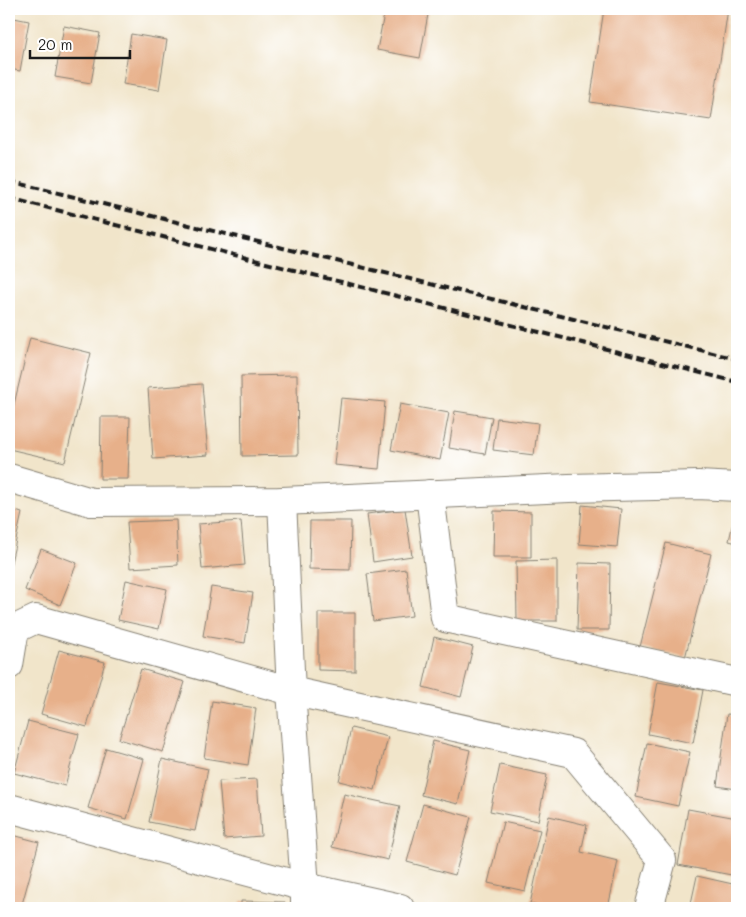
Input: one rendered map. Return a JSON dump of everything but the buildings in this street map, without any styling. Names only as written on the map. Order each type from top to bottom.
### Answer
[{"type":"lane","points":[[9,478],[91,502],[282,501],[569,488],[698,485],[737,487]]},
{"type":"lane","points":[[430,494],[445,618],[737,682]]},
{"type":"lane","points":[[282,501],[291,691],[305,897]]},
{"type":"lane","points":[[9,666],[15,629],[36,619],[291,691],[573,753],[662,860],[649,908]]},
{"type":"lane","points":[[9,808],[305,897],[400,908]]},
{"type":"railway","points":[[9,181],[737,359]]},
{"type":"railway","points":[[9,198],[737,382]]}]
